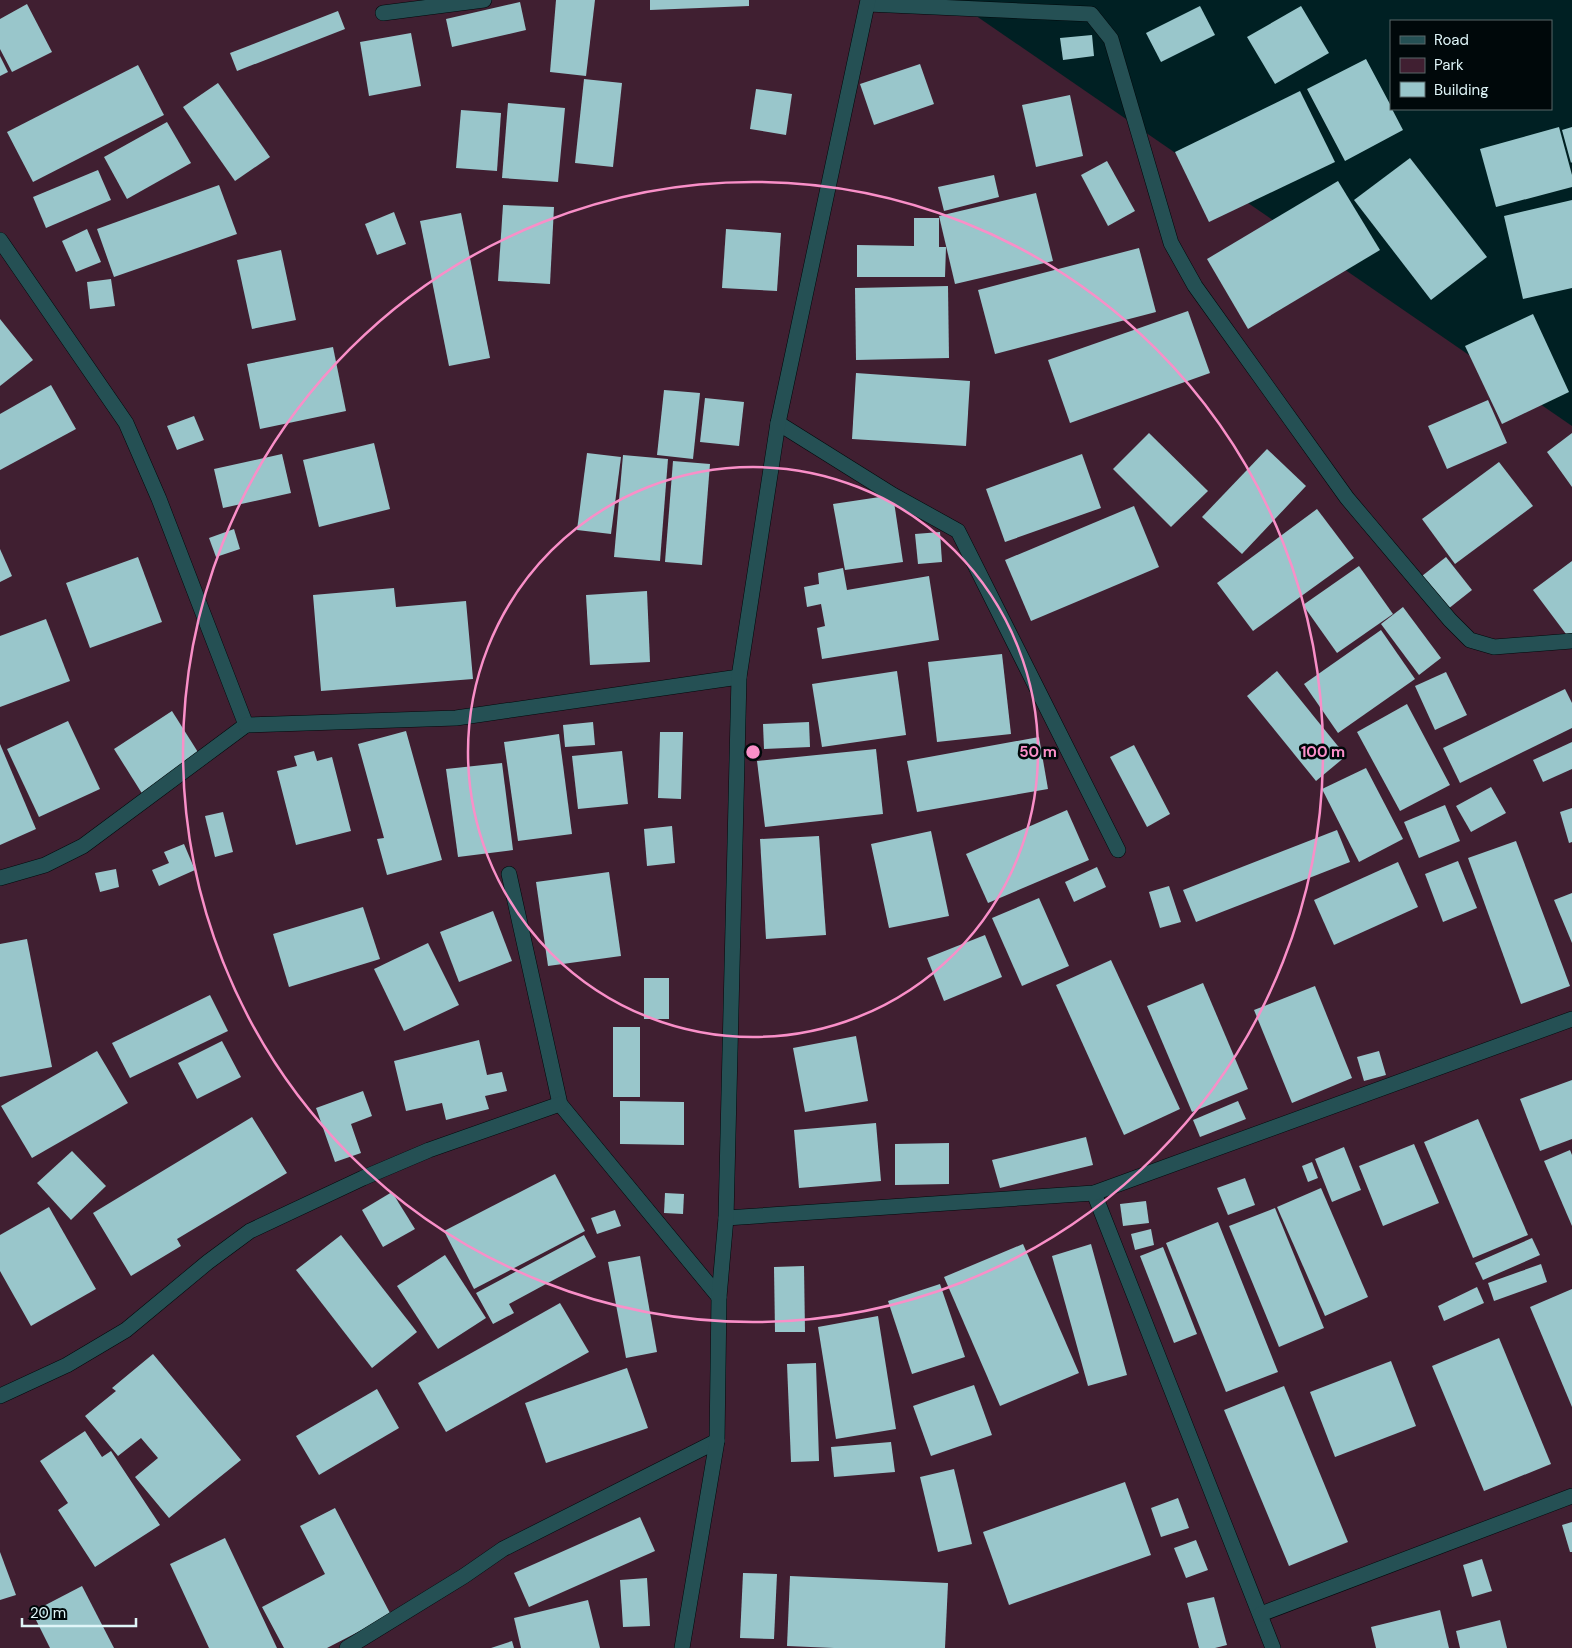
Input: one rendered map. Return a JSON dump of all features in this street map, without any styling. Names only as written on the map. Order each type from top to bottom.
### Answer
[{"type":"street","points":[[383,13],[484,0]]},
{"type":"street","points":[[682,1648],[717,1441],[719,1298],[726,1218],[739,677],[778,423],[868,2],[1091,14],[1112,39],[1171,243],[1195,286],[1347,498],[1450,620],[1470,640],[1494,647],[1572,641]]},
{"type":"street","points":[[0,240],[126,423],[159,500],[246,725]]},
{"type":"street","points":[[778,423],[893,495],[958,531],[1118,850]]},
{"type":"street","points":[[0,878],[45,865],[83,846],[246,725],[456,718],[739,677]]},
{"type":"street","points":[[509,874],[560,1104],[719,1298]]},
{"type":"street","points":[[726,1218],[1094,1193],[1572,1019]]},
{"type":"street","points":[[0,1396],[67,1365],[126,1330],[208,1262],[250,1231],[363,1178],[429,1150],[560,1104]]},
{"type":"street","points":[[1094,1193],[1273,1648]]},
{"type":"street","points":[[347,1648],[464,1576],[504,1549],[717,1441]]},
{"type":"street","points":[[1261,1614],[1572,1496]]},
{"type":"green space","points":[[0,0],[953,0],[1572,426],[1572,1648],[0,1648]]},
{"type":"building","points":[[556,0],[595,0],[586,76],[550,72]]},
{"type":"building","points":[[650,0],[749,0],[749,6],[650,10]]},
{"type":"building","points":[[520,2],[526,30],[452,47],[446,19]]},
{"type":"building","points":[[27,4],[52,52],[12,72],[0,49],[0,19]]},
{"type":"building","points":[[1200,6],[1215,35],[1161,62],[1146,33]]},
{"type":"building","points":[[1301,6],[1329,53],[1275,84],[1247,37]]},
{"type":"building","points":[[338,11],[345,29],[237,71],[230,53]]},
{"type":"building","points":[[411,33],[421,86],[369,96],[360,42]]},
{"type":"building","points":[[1092,35],[1094,56],[1063,60],[1060,38]]},
{"type":"building","points":[[0,56],[8,72],[0,76]]},
{"type":"building","points":[[1366,59],[1390,104],[1390,110],[1393,110],[1403,130],[1345,161],[1307,89]]},
{"type":"building","points":[[920,64],[934,104],[874,125],[860,84]]},
{"type":"building","points":[[138,65],[164,115],[33,182],[7,132]]},
{"type":"building","points":[[584,79],[622,83],[613,167],[575,163]]},
{"type":"building","points":[[218,83],[270,157],[235,181],[183,107]]},
{"type":"building","points":[[756,89],[792,94],[786,135],[750,129]]},
{"type":"building","points":[[1300,91],[1335,162],[1209,222],[1175,152]]},
{"type":"building","points":[[1070,95],[1083,156],[1036,167],[1022,105]]},
{"type":"building","points":[[508,103],[565,108],[558,182],[502,178]]},
{"type":"building","points":[[461,110],[501,113],[497,171],[456,168]]},
{"type":"building","points":[[167,122],[191,163],[127,199],[104,157]]},
{"type":"building","points":[[1559,127],[1572,175],[1572,187],[1496,207],[1480,149]]},
{"type":"building","points":[[1572,127],[1572,162],[1571,163],[1562,130]]},
{"type":"building","points":[[1410,158],[1487,257],[1431,300],[1354,200]]},
{"type":"building","points":[[1107,161],[1135,211],[1108,226],[1081,175]]},
{"type":"building","points":[[98,170],[111,200],[46,228],[33,197]]},
{"type":"building","points":[[994,175],[999,197],[944,211],[938,187]]},
{"type":"building","points":[[1338,181],[1380,250],[1248,329],[1207,259]]},
{"type":"building","points":[[219,185],[237,234],[114,277],[97,229]]},
{"type":"building","points":[[1036,193],[1053,261],[955,284],[939,216]]},
{"type":"building","points":[[1572,200],[1572,288],[1523,299],[1504,216]]},
{"type":"building","points":[[503,205],[554,207],[550,284],[498,281]]},
{"type":"building","points":[[394,212],[406,244],[377,255],[365,224]]},
{"type":"building","points":[[461,213],[490,358],[449,366],[420,221]]},
{"type":"building","points":[[914,218],[939,218],[939,247],[946,247],[945,277],[857,277],[857,245],[914,246]]},
{"type":"building","points":[[87,229],[101,262],[76,272],[62,241]]},
{"type":"building","points":[[726,229],[781,233],[777,291],[722,288]]},
{"type":"building","points":[[1139,248],[1156,312],[995,354],[978,290]]},
{"type":"building","points":[[281,250],[296,320],[252,329],[237,260]]},
{"type":"building","points":[[111,279],[115,306],[90,309],[87,282]]},
{"type":"building","points":[[948,286],[949,358],[856,360],[855,288]]},
{"type":"building","points":[[1188,311],[1210,373],[1070,423],[1048,360]]},
{"type":"building","points":[[1533,314],[1569,392],[1502,424],[1465,346]]},
{"type":"building","points":[[0,319],[33,360],[0,386]]},
{"type":"building","points":[[333,347],[346,411],[260,429],[247,364]]},
{"type":"building","points":[[856,373],[970,381],[966,446],[852,439]]},
{"type":"building","points":[[51,385],[76,429],[0,470],[0,414]]},
{"type":"building","points":[[664,390],[700,393],[693,459],[657,455]]},
{"type":"building","points":[[705,398],[744,402],[739,446],[700,442]]},
{"type":"building","points":[[1488,400],[1507,443],[1447,469],[1428,426]]},
{"type":"building","points":[[194,416],[204,440],[177,450],[167,426]]},
{"type":"building","points":[[1149,433],[1208,491],[1171,527],[1113,469]]},
{"type":"building","points":[[1572,433],[1572,487],[1547,452]]},
{"type":"building","points":[[374,443],[390,509],[319,527],[303,460]]},
{"type":"building","points":[[1267,449],[1306,486],[1242,554],[1202,517]]},
{"type":"building","points":[[587,453],[621,457],[611,534],[577,530]]},
{"type":"building","points":[[282,454],[291,493],[223,508],[214,469]]},
{"type":"building","points":[[1082,454],[1101,508],[1005,542],[986,489]]},
{"type":"building","points":[[623,455],[668,459],[660,561],[614,557]]},
{"type":"building","points":[[673,461],[710,464],[702,565],[665,562]]},
{"type":"building","points":[[1499,462],[1533,506],[1455,564],[1422,519]]},
{"type":"building","points":[[893,495],[903,562],[845,570],[833,504]]},
{"type":"building","points":[[1134,506],[1159,567],[1031,621],[1005,560]]},
{"type":"building","points":[[1317,509],[1354,558],[1253,631],[1217,583]]},
{"type":"building","points":[[234,529],[240,549],[216,557],[209,538]]},
{"type":"building","points":[[940,532],[942,562],[918,564],[915,534]]},
{"type":"building","points":[[0,549],[12,576],[0,582]]},
{"type":"building","points":[[138,557],[162,622],[90,648],[66,583]]},
{"type":"building","points":[[1446,557],[1472,590],[1448,609],[1422,576]]},
{"type":"building","points":[[1572,561],[1572,636],[1569,638],[1533,590]]},
{"type":"building","points":[[1359,566],[1393,614],[1337,653],[1303,605]]},
{"type":"building","points":[[843,568],[847,590],[929,576],[939,640],[822,659],[817,628],[825,626],[821,604],[807,607],[804,587],[819,584],[818,573]]},
{"type":"building","points":[[394,588],[396,607],[466,601],[473,679],[321,691],[313,595]]},
{"type":"building","points":[[647,591],[650,662],[590,665],[586,595]]},
{"type":"building","points":[[1403,607],[1441,658],[1419,675],[1381,624]]},
{"type":"building","points":[[46,619],[70,681],[0,707],[0,636]]},
{"type":"building","points":[[1381,630],[1415,679],[1338,733],[1304,684]]},
{"type":"building","points":[[1002,654],[1011,734],[937,742],[928,662]]},
{"type":"building","points":[[897,671],[906,735],[822,747],[812,684]]},
{"type":"building","points":[[1277,671],[1346,756],[1316,781],[1247,696]]},
{"type":"building","points":[[1446,672],[1467,715],[1435,730],[1415,686]]},
{"type":"building","points":[[1565,689],[1572,703],[1572,728],[1460,783],[1443,748]]},
{"type":"building","points":[[1407,704],[1450,785],[1400,811],[1357,732]]},
{"type":"building","points":[[172,711],[201,757],[143,795],[114,749]]},
{"type":"building","points":[[68,721],[100,789],[39,817],[7,749]]},
{"type":"building","points":[[593,722],[595,745],[565,747],[563,725]]},
{"type":"building","points":[[809,722],[810,747],[764,749],[763,724]]},
{"type":"building","points":[[406,731],[442,860],[387,875],[377,839],[384,838],[358,744]]},
{"type":"building","points":[[660,732],[683,732],[681,799],[658,798]]},
{"type":"building","points":[[559,734],[572,834],[518,841],[504,742]]},
{"type":"building","points":[[1039,737],[1048,789],[917,812],[907,761]]},
{"type":"building","points":[[1572,742],[1572,769],[1543,782],[1533,760]]},
{"type":"building","points":[[0,744],[36,829],[0,845]]},
{"type":"building","points":[[1134,745],[1170,814],[1147,827],[1110,757]]},
{"type":"building","points":[[876,749],[883,814],[765,827],[757,761]]},
{"type":"building","points":[[314,751],[317,761],[332,757],[351,831],[296,845],[277,771],[297,766],[294,756]]},
{"type":"building","points":[[622,751],[628,804],[578,809],[572,756]]},
{"type":"building","points":[[502,763],[513,850],[458,857],[446,769]]},
{"type":"building","points":[[1366,768],[1403,839],[1359,862],[1322,789]]},
{"type":"building","points":[[1491,787],[1506,813],[1471,832],[1456,806]]},
{"type":"building","points":[[1445,805],[1460,841],[1419,858],[1404,822]]},
{"type":"building","points":[[1572,808],[1572,842],[1569,843],[1560,812]]},
{"type":"building","points":[[1067,810],[1089,860],[988,903],[966,854]]},
{"type":"building","points":[[223,812],[233,852],[215,857],[205,816]]},
{"type":"building","points":[[672,826],[675,863],[647,866],[644,829]]},
{"type":"building","points":[[1337,830],[1350,862],[1196,922],[1183,890]]},
{"type":"building","points":[[931,831],[949,916],[889,928],[871,844]]},
{"type":"building","points":[[819,836],[826,935],[766,939],[760,839]]},
{"type":"building","points":[[1516,841],[1570,986],[1521,1004],[1468,858]]},
{"type":"building","points":[[184,844],[195,870],[159,886],[152,870],[169,863],[164,852]]},
{"type":"building","points":[[1458,861],[1477,908],[1443,922],[1425,874]]},
{"type":"building","points":[[1398,862],[1418,907],[1334,945],[1314,900]]},
{"type":"building","points":[[1097,867],[1106,887],[1074,902],[1065,882]]},
{"type":"building","points":[[116,869],[119,887],[100,892],[95,873]]},
{"type":"building","points":[[609,872],[621,956],[548,966],[536,882]]},
{"type":"building","points":[[1169,886],[1181,922],[1160,928],[1149,892]]},
{"type":"building","points":[[1572,893],[1572,943],[1554,900]]},
{"type":"building","points":[[1039,898],[1069,966],[1022,986],[992,918]]},
{"type":"building","points":[[363,907],[380,959],[289,987],[273,934]]},
{"type":"building","points":[[493,911],[512,961],[459,982],[440,932]]},
{"type":"building","points":[[985,935],[1002,977],[944,1001],[927,958]]},
{"type":"building","points":[[27,939],[52,1067],[0,1077],[0,944]]},
{"type":"building","points":[[428,943],[459,1005],[404,1031],[374,969]]},
{"type":"building","points":[[1111,960],[1180,1109],[1124,1135],[1056,985]]},
{"type":"building","points":[[644,978],[669,978],[669,1019],[644,1019]]},
{"type":"building","points":[[1203,983],[1248,1089],[1192,1112],[1147,1006]]},
{"type":"building","points":[[1315,986],[1352,1078],[1292,1103],[1254,1010]]},
{"type":"building","points":[[210,995],[228,1031],[130,1078],[112,1043]]},
{"type":"building","points":[[613,1027],[640,1027],[640,1097],[613,1097]]},
{"type":"building","points":[[856,1036],[868,1101],[805,1112],[793,1048]]},
{"type":"building","points":[[479,1040],[487,1075],[502,1072],[507,1091],[485,1096],[489,1109],[446,1120],[442,1103],[406,1111],[394,1061]]},
{"type":"building","points":[[222,1041],[241,1077],[197,1099],[178,1063]]},
{"type":"building","points":[[97,1051],[128,1103],[32,1158],[1,1106]]},
{"type":"building","points":[[1379,1051],[1386,1075],[1364,1081],[1357,1057]]},
{"type":"building","points":[[1572,1080],[1572,1139],[1540,1151],[1520,1099]]},
{"type":"building","points":[[363,1091],[372,1116],[351,1124],[361,1153],[335,1162],[316,1108]]},
{"type":"building","points":[[620,1101],[684,1102],[684,1145],[620,1144]]},
{"type":"building","points":[[1238,1101],[1246,1119],[1200,1137],[1193,1120]]},
{"type":"building","points":[[252,1117],[287,1173],[177,1239],[181,1246],[131,1276],[93,1213]]},
{"type":"building","points":[[1478,1119],[1528,1235],[1473,1258],[1424,1142]]},
{"type":"building","points":[[876,1123],[881,1181],[799,1188],[794,1130]]},
{"type":"building","points":[[1086,1137],[1093,1165],[1000,1188],[992,1160]]},
{"type":"building","points":[[949,1143],[949,1184],[895,1185],[895,1144]]},
{"type":"building","points":[[1414,1144],[1439,1203],[1383,1226],[1359,1166]]},
{"type":"building","points":[[1344,1147],[1361,1190],[1332,1202],[1315,1159]]},
{"type":"building","points":[[1570,1150],[1572,1155],[1572,1226],[1544,1161]]},
{"type":"building","points":[[72,1151],[106,1186],[71,1220],[37,1183]]},
{"type":"building","points":[[1312,1162],[1318,1178],[1308,1182],[1302,1166]]},
{"type":"building","points":[[555,1174],[585,1231],[474,1289],[444,1231]]},
{"type":"building","points":[[1245,1178],[1255,1205],[1228,1215],[1217,1188]]},
{"type":"building","points":[[1321,1188],[1368,1297],[1325,1316],[1277,1207]]},
{"type":"building","points":[[392,1192],[415,1229],[383,1247],[362,1210]]},
{"type":"building","points":[[665,1193],[684,1194],[683,1214],[664,1213]]},
{"type":"building","points":[[1146,1201],[1149,1223],[1123,1226],[1120,1204]]},
{"type":"building","points":[[49,1207],[96,1289],[31,1326],[0,1271],[0,1235]]},
{"type":"building","points":[[1275,1208],[1324,1328],[1279,1347],[1229,1226]]},
{"type":"building","points":[[615,1210],[621,1226],[597,1234],[591,1218]]},
{"type":"building","points":[[1218,1222],[1278,1372],[1226,1392],[1166,1243]]},
{"type":"building","points":[[1151,1229],[1154,1245],[1135,1250],[1131,1234]]},
{"type":"building","points":[[341,1235],[417,1332],[372,1368],[296,1270]]},
{"type":"building","points":[[584,1235],[596,1257],[509,1304],[514,1313],[493,1324],[476,1293]]},
{"type":"building","points":[[1532,1238],[1540,1255],[1483,1280],[1475,1263]]},
{"type":"building","points":[[1023,1244],[1079,1373],[1000,1406],[944,1277]]},
{"type":"building","points":[[1091,1244],[1127,1375],[1088,1386],[1052,1256]]},
{"type":"building","points":[[1163,1247],[1197,1334],[1174,1343],[1140,1256]]},
{"type":"building","points":[[445,1255],[486,1318],[438,1349],[397,1286]]},
{"type":"building","points":[[640,1256],[657,1352],[626,1358],[608,1262]]},
{"type":"building","points":[[1541,1264],[1547,1282],[1494,1301],[1488,1283]]},
{"type":"building","points":[[804,1266],[805,1332],[775,1332],[774,1267]]},
{"type":"building","points":[[940,1284],[965,1357],[912,1374],[888,1301]]},
{"type":"building","points":[[1477,1287],[1484,1303],[1444,1321],[1438,1306]]},
{"type":"building","points":[[1572,1289],[1572,1407],[1530,1307]]},
{"type":"building","points":[[560,1303],[589,1352],[446,1432],[418,1383]]},
{"type":"building","points":[[878,1316],[896,1429],[836,1439],[818,1327]]},
{"type":"building","points":[[1499,1338],[1551,1464],[1484,1491],[1432,1366]]},
{"type":"building","points":[[153,1354],[241,1460],[169,1518],[135,1477],[158,1458],[141,1438],[118,1456],[85,1416],[116,1391],[112,1388]]},
{"type":"building","points":[[1391,1361],[1416,1426],[1335,1457],[1310,1392]]},
{"type":"building","points":[[816,1363],[819,1461],[791,1462],[787,1364]]},
{"type":"building","points":[[627,1368],[648,1428],[546,1463],[525,1403]]},
{"type":"building","points":[[974,1385],[992,1435],[931,1456],[913,1406]]},
{"type":"building","points":[[1284,1386],[1348,1542],[1289,1566],[1224,1410]]},
{"type":"building","points":[[377,1389],[399,1428],[319,1475],[296,1436]]},
{"type":"building","points":[[85,1431],[102,1457],[111,1451],[160,1525],[95,1567],[58,1510],[68,1503],[40,1461]]},
{"type":"building","points":[[891,1442],[895,1472],[834,1477],[831,1447]]},
{"type":"building","points":[[954,1469],[972,1544],[938,1552],[920,1477]]},
{"type":"building","points":[[1125,1482],[1151,1555],[1009,1605],[983,1532]]},
{"type":"building","points":[[1178,1498],[1189,1528],[1161,1537],[1151,1508]]},
{"type":"building","points":[[335,1508],[391,1615],[327,1648],[284,1648],[262,1607],[325,1574],[300,1526]]},
{"type":"building","points":[[640,1517],[655,1551],[529,1607],[514,1573]]},
{"type":"building","points":[[1572,1522],[1572,1552],[1570,1552],[1562,1525]]},
{"type":"building","points":[[225,1538],[277,1648],[209,1648],[170,1564]]},
{"type":"building","points":[[1196,1540],[1208,1570],[1186,1578],[1174,1548]]},
{"type":"building","points":[[0,1552],[16,1595],[0,1600]]},
{"type":"building","points":[[1482,1559],[1492,1591],[1472,1597],[1463,1565]]},
{"type":"building","points":[[743,1573],[777,1574],[774,1639],[740,1638]]},
{"type":"building","points":[[790,1576],[948,1583],[945,1648],[787,1646]]},
{"type":"building","points":[[647,1578],[650,1626],[623,1627],[620,1580]]},
{"type":"building","points":[[82,1586],[114,1648],[50,1648],[32,1612]]},
{"type":"building","points":[[1214,1597],[1227,1645],[1215,1648],[1199,1648],[1187,1603]]},
{"type":"building","points":[[588,1600],[600,1648],[521,1648],[514,1618]]},
{"type":"building","points":[[1440,1610],[1449,1648],[1376,1648],[1371,1627]]},
{"type":"building","points":[[1500,1620],[1507,1648],[1460,1648],[1456,1631]]},
{"type":"building","points":[[512,1641],[514,1648],[491,1648]]}]
